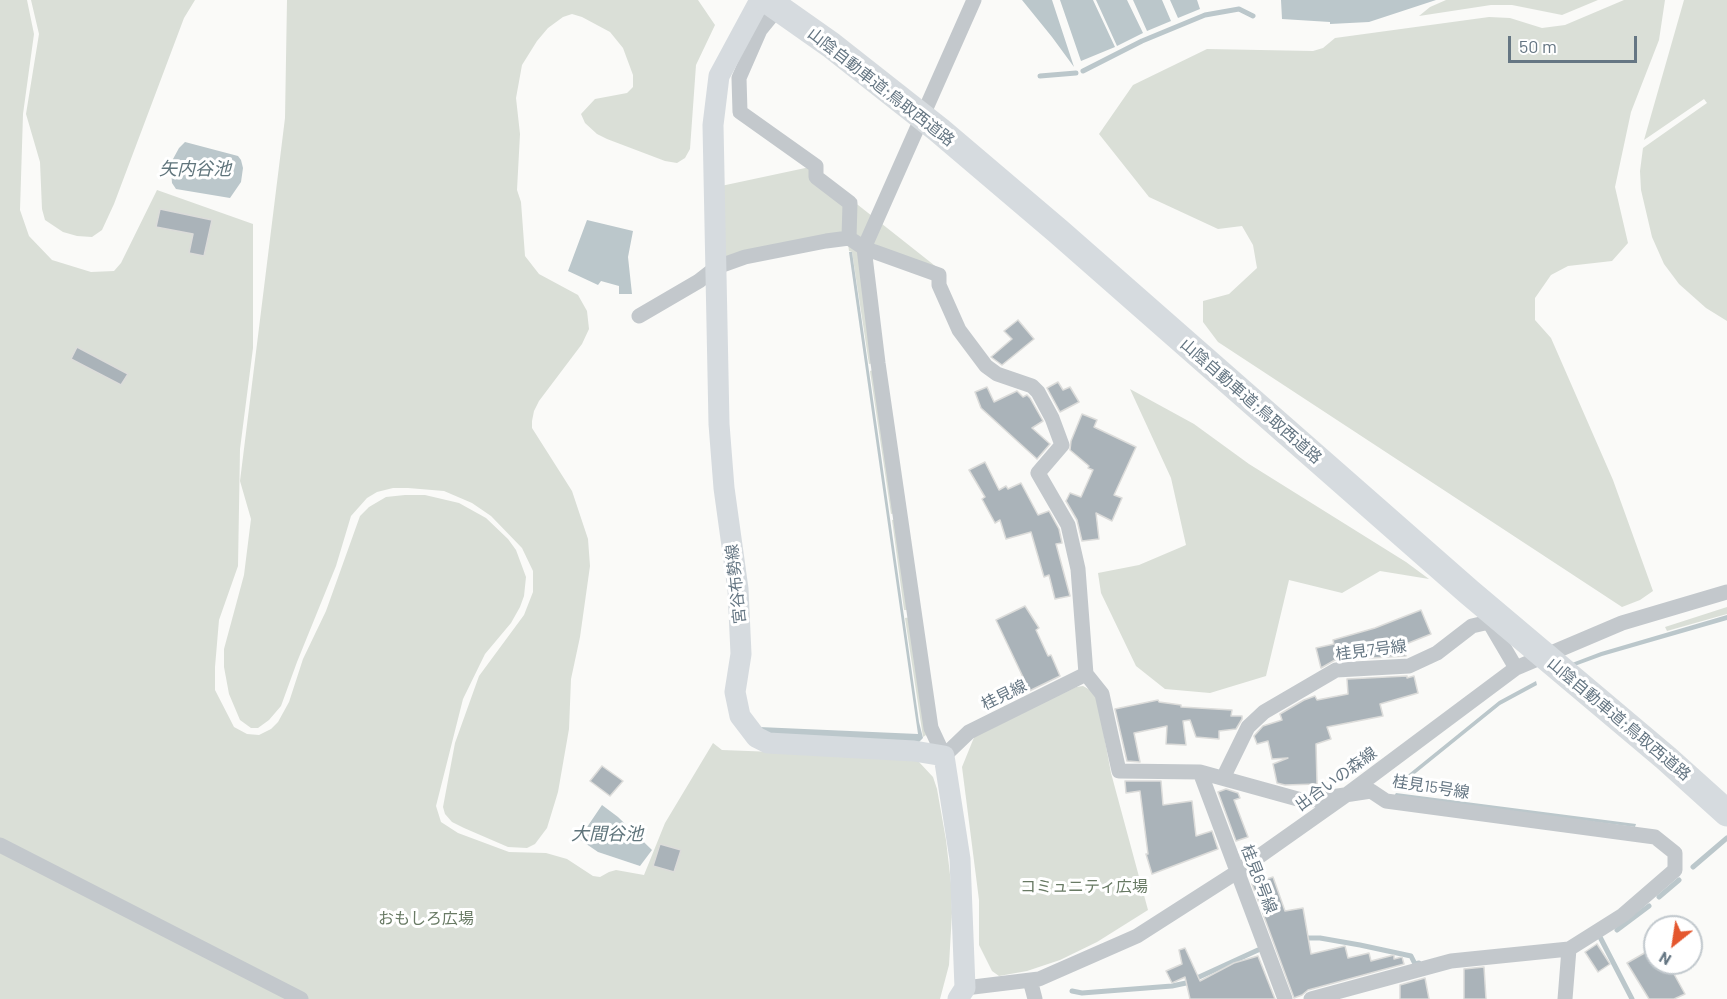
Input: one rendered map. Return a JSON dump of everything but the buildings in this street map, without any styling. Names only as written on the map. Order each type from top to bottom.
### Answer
[{"type":"highway","name":"山陰自動車道;鳥取西道路","points":[[767,0],[831,45],[1063,228]]},
{"type":"highway","name":"山陰自動車道;鳥取西道路","points":[[786,0],[836,36],[936,116],[1727,813]]},
{"type":"highway","name":"山陰自動車道;鳥取西道路","points":[[1472,588],[1727,802]]},
{"type":"street","name":"宮谷布勢線","points":[[760,0],[719,76],[713,125],[719,424],[724,488],[738,590],[741,654],[735,692],[740,716],[756,737],[768,742],[914,751],[944,756]]},
{"type":"street","points":[[786,0],[760,30],[739,78],[740,112],[816,166],[816,177],[850,203],[849,238]]},
{"type":"street","points":[[961,994],[960,859],[944,756],[931,728],[878,363],[864,248],[974,0]]},
{"type":"street","points":[[639,316],[717,267],[745,257],[849,238],[864,248],[939,276],[939,285],[959,330],[986,366],[997,374],[1032,386],[1053,418],[1062,445],[1038,473],[1068,525],[1078,569],[1086,674]]},
{"type":"street","name":"出合いの森線","points":[[961,994],[1039,979],[1137,936],[1237,872],[1346,795],[1516,668],[1622,622],[1727,592]]},
{"type":"street","name":"桂見7号線","points":[[1223,778],[1248,727],[1264,712],[1336,670],[1409,666],[1437,653],[1472,626],[1489,622],[1516,668]]},
{"type":"street","name":"桂見線","points":[[944,756],[969,732],[1086,674]]},
{"type":"street","name":"桂見15号線","points":[[1086,674],[1102,694],[1119,771],[1200,772],[1305,801],[1371,790],[1386,801],[1655,837],[1675,853],[1675,870],[1623,915],[1569,950],[1451,961],[1311,999]]},
{"type":"street","name":"桂見6号線","points":[[1200,772],[1286,999]]},
{"type":"street","points":[[0,845],[301,999]]},
{"type":"street","points":[[1565,999],[1569,950]]},
{"type":"street","points":[[1030,980],[1035,999]]},
{"type":"green space","name":"おもしろ広場","points":[[0,0],[27,0],[34,34],[23,114],[20,210],[29,236],[52,260],[91,272],[114,271],[121,263],[157,190],[253,224],[253,348],[240,449],[238,566],[219,620],[215,667],[215,690],[234,727],[247,734],[259,735],[271,729],[278,722],[289,702],[303,659],[326,611],[360,516],[369,507],[386,497],[405,495],[425,495],[459,503],[486,518],[508,539],[516,550],[526,577],[520,607],[511,623],[485,654],[463,699],[436,806],[441,822],[458,833],[509,852],[546,853],[567,859],[593,876],[600,877],[616,870],[644,875],[665,823],[713,743],[722,750],[905,757],[919,762],[933,777],[946,840],[952,913],[949,965],[940,999],[0,999]]},
{"type":"green space","points":[[31,0],[195,0],[184,18],[114,204],[102,230],[92,237],[63,232],[45,220],[42,209],[40,162],[26,114],[39,34]]},
{"type":"green space","points":[[287,0],[698,0],[715,25],[696,65],[690,149],[685,158],[677,163],[665,161],[607,139],[597,134],[585,123],[581,114],[595,99],[627,93],[633,87],[633,75],[623,48],[610,32],[582,17],[572,14],[563,17],[548,28],[522,65],[516,98],[520,134],[517,190],[521,202],[525,256],[539,274],[578,295],[587,311],[589,329],[582,344],[539,401],[532,421],[532,428],[572,491],[588,539],[590,566],[580,637],[571,679],[569,729],[558,792],[547,828],[535,844],[527,848],[508,847],[464,828],[452,822],[445,814],[443,807],[455,743],[479,676],[524,615],[533,592],[533,571],[522,548],[491,516],[472,503],[444,491],[408,488],[393,488],[377,492],[367,498],[351,516],[336,566],[281,706],[269,720],[258,728],[251,728],[240,720],[229,694],[224,667],[224,649],[244,575],[251,519],[240,481],[285,118]]},
{"type":"green space","points":[[1446,0],[1598,0],[1562,15],[1512,5],[1491,5],[1419,16],[1430,7]]},
{"type":"green space","points":[[1624,0],[1665,0],[1659,40],[1631,112],[1615,187],[1628,243],[1612,261],[1568,266],[1551,275],[1535,298],[1535,320],[1551,338],[1613,480],[1653,591],[1640,600],[1622,607],[1218,342],[1203,322],[1203,301],[1229,294],[1257,268],[1253,245],[1242,226],[1218,229],[1149,197],[1099,134],[1133,85],[1207,49],[1313,51],[1323,48],[1335,38],[1489,17],[1510,18],[1542,28],[1565,25]]},
{"type":"green space","points":[[1684,0],[1727,0],[1727,321],[1706,308],[1679,284],[1664,264],[1652,237],[1641,190],[1640,171],[1643,148],[1707,103],[1704,99],[1644,140]]},
{"type":"green space","points":[[810,167],[847,196],[844,233],[725,260],[721,186]]},
{"type":"green space","points":[[853,201],[939,269],[933,270],[856,236]]},
{"type":"green space","points":[[848,244],[857,249],[875,363],[869,364],[852,252],[849,251]]},
{"type":"green space","points":[[876,369],[896,513],[891,514],[870,371]]},
{"type":"green space","points":[[1130,389],[1194,424],[1249,464],[1406,562],[1429,579],[1380,571],[1342,593],[1289,580],[1266,676],[1210,693],[1165,689],[1136,666],[1101,593],[1098,573],[1139,565],[1186,545],[1171,478]]},
{"type":"green space","points":[[897,519],[910,610],[904,610],[892,520]]},
{"type":"green space","points":[[1727,607],[1727,614],[1667,631],[1665,627]]},
{"type":"green space","points":[[911,617],[926,735],[923,737],[905,618]]},
{"type":"green space","name":"コミュニティ広場","points":[[1083,686],[1092,691],[1097,698],[1111,773],[1148,910],[1097,942],[1060,960],[1027,971],[999,976],[992,971],[979,945],[979,900],[962,767],[975,735],[1076,687]]},
{"type":"water","points":[[1022,0],[1052,0],[1074,67],[1052,37]]},
{"type":"water","points":[[1060,0],[1093,0],[1115,47],[1081,61]]},
{"type":"water","points":[[1096,0],[1127,0],[1143,33],[1117,46]]},
{"type":"water","points":[[1133,0],[1162,0],[1171,21],[1147,31]]},
{"type":"water","points":[[1170,0],[1197,0],[1200,9],[1178,18]]},
{"type":"water","points":[[1281,0],[1436,0],[1369,22],[1330,24],[1330,22],[1282,19]]},
{"type":"water","name":"矢内谷池","points":[[185,142],[238,156],[243,168],[241,182],[230,198],[176,189],[172,183],[173,159]]},
{"type":"water","points":[[587,220],[633,231],[628,257],[632,294],[619,294],[619,286],[601,281],[598,285],[568,271]]},
{"type":"water","points":[[849,252],[852,252],[923,738],[918,743],[766,735],[759,727],[918,734]]},
{"type":"water","points":[[1727,615],[1727,620],[1602,656],[1561,671],[1559,668],[1601,652]]},
{"type":"water","points":[[1536,681],[1537,685],[1500,705],[1396,789],[1394,786],[1499,701]]},
{"type":"water","points":[[1396,793],[1636,824],[1635,827],[1394,796]]},
{"type":"water","name":"大間谷池","points":[[602,805],[652,850],[640,866],[598,852],[579,839]]},
{"type":"waterway","points":[[1083,71],[1142,41],[1205,15],[1239,9],[1253,16]]},
{"type":"waterway","points":[[1040,76],[1076,73]]},
{"type":"waterway","points":[[1693,867],[1727,838]]},
{"type":"waterway","points":[[1659,897],[1679,880]]},
{"type":"waterway","points":[[1617,930],[1649,906]]},
{"type":"waterway","points":[[1600,937],[1632,999]]},
{"type":"waterway","points":[[1303,938],[1320,938],[1360,945],[1411,956],[1415,964],[1419,963]]},
{"type":"waterway","points":[[1072,991],[1082,993],[1186,983],[1258,950]]}]
